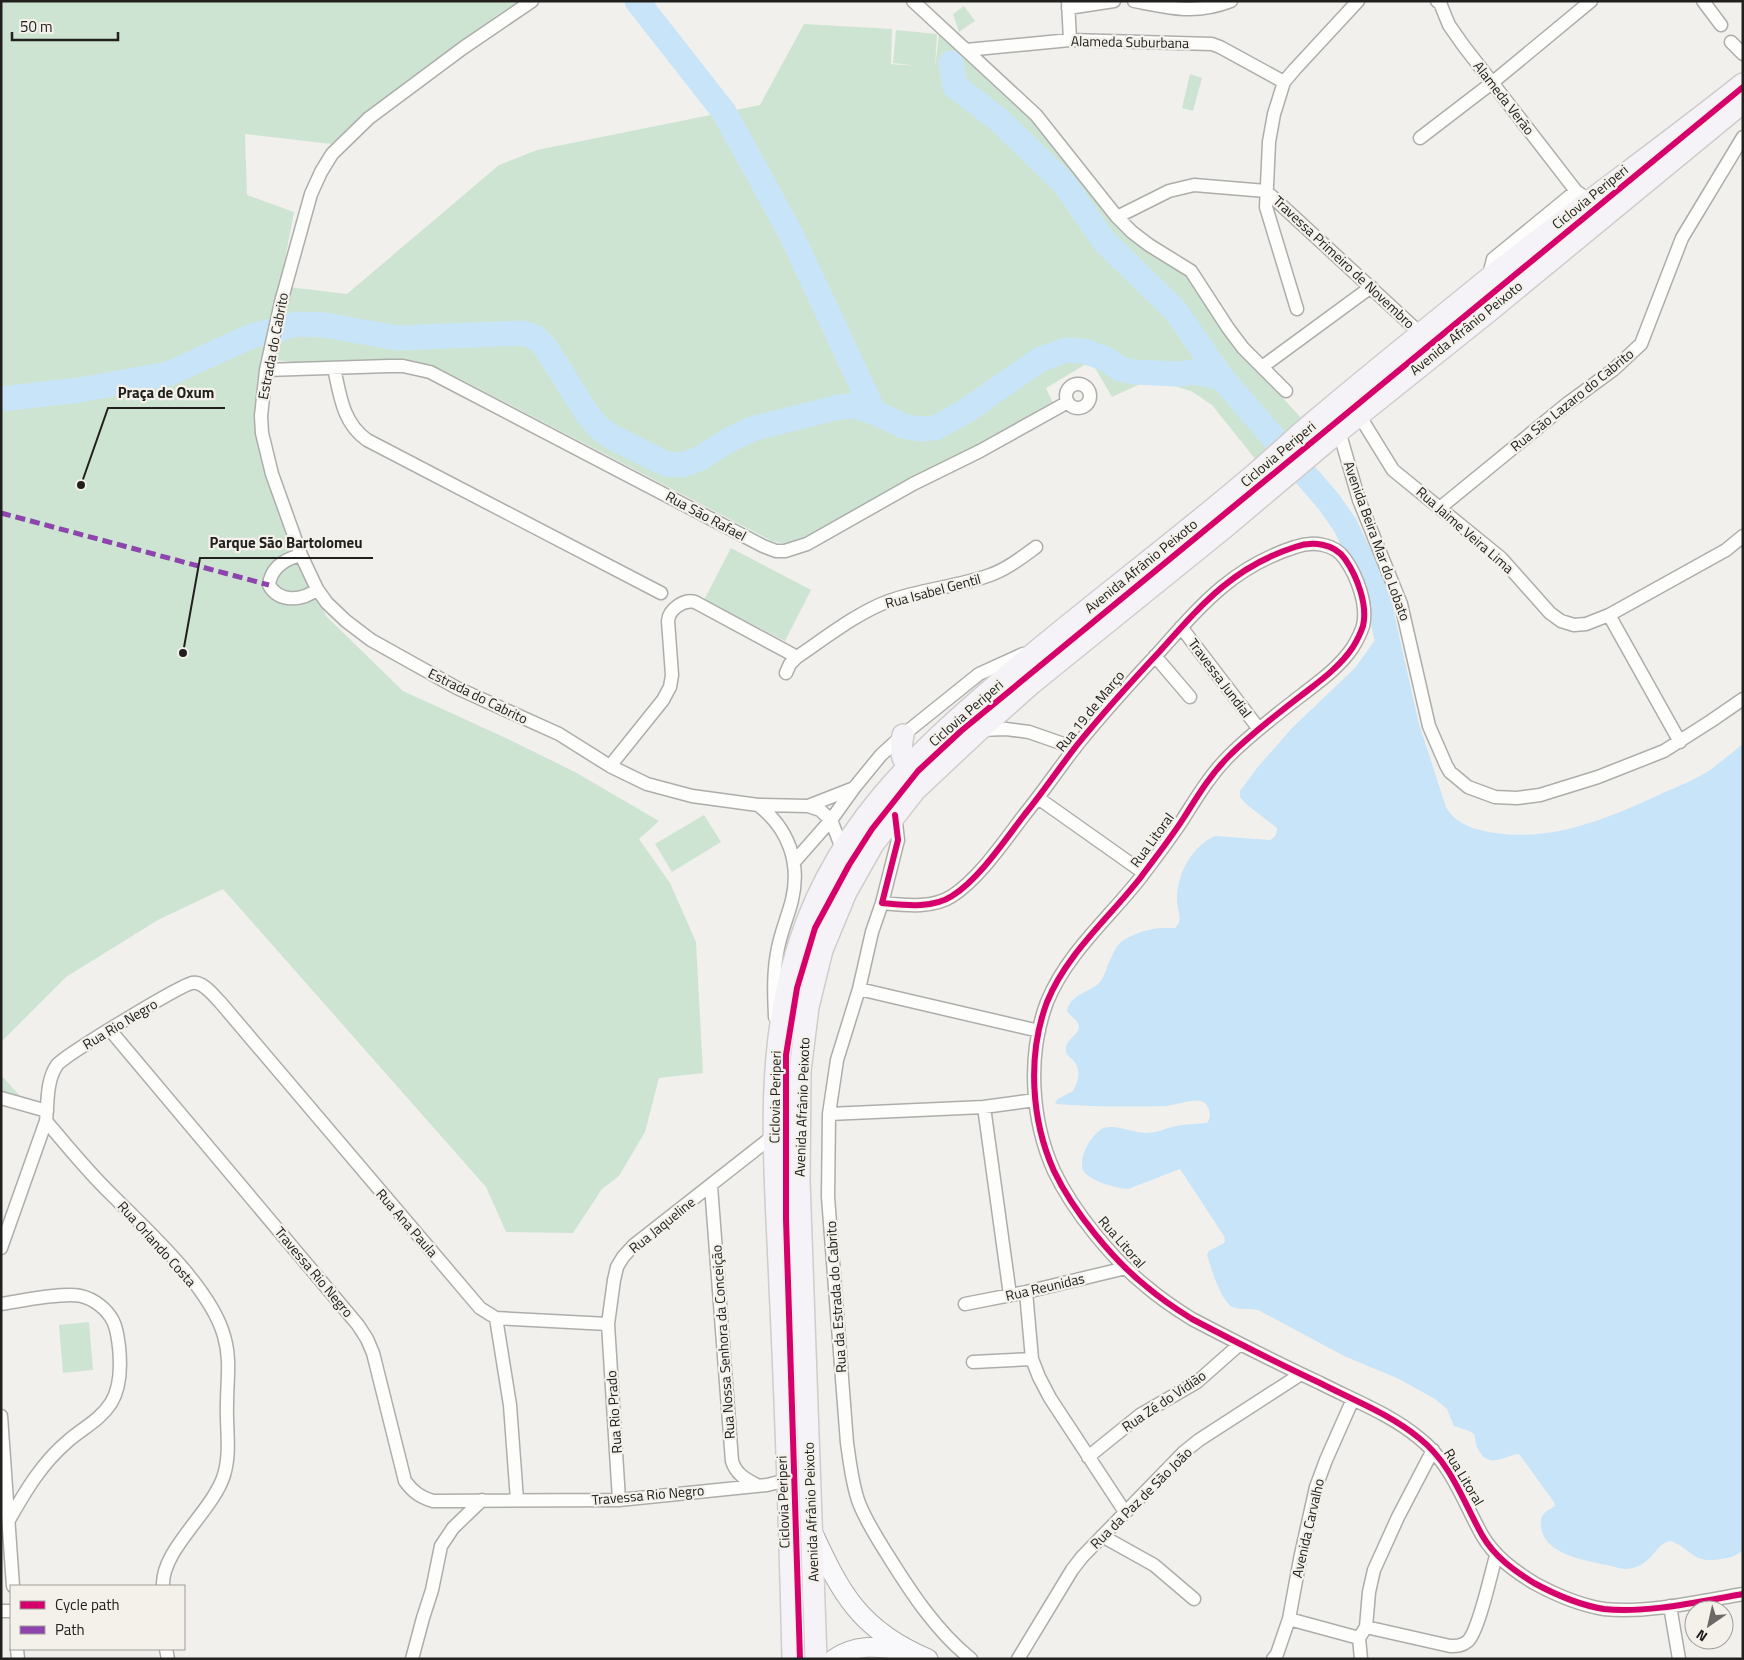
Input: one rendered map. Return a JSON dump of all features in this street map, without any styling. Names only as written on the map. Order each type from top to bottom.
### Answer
[{"type":"main road","name":"Avenida Afrânio Peixoto","points":[[793,1659],[788,1478],[773,1136],[776,1046],[793,964],[805,926],[822,885],[843,850],[860,822],[908,766],[950,725],[1043,645],[1254,474],[1314,422],[1488,280],[1582,196],[1681,133],[1743,84]]},
{"type":"main road","name":"Avenida Afrânio Peixoto","points":[[816,1659],[799,1181],[800,1071],[804,1029],[815,973],[831,924],[853,877],[873,844],[915,790],[1032,683],[1359,415],[1734,118],[1743,102]]},
{"type":"main road","points":[[903,735],[901,754],[908,766],[926,773],[934,772]]},
{"type":"main road","points":[[812,1530],[842,1592],[855,1609],[871,1626],[907,1650],[928,1659]]},
{"type":"main road","points":[[834,1659],[844,1652],[860,1648],[877,1646],[907,1650]]},
{"type":"street","name":"Estrada do Cabrito","points":[[532,1],[463,48],[369,118],[332,154],[321,172],[312,194],[281,302],[266,370],[261,408],[262,433],[272,474],[301,555],[317,589],[336,612],[371,640],[457,688],[559,734],[610,766],[647,784],[692,796],[758,805],[808,806]]},
{"type":"street","points":[[913,1],[1036,115],[1117,217],[1132,232],[1149,245],[1192,271],[1243,348],[1286,391]]},
{"type":"street","points":[[1070,40],[1068,4],[1114,1]]},
{"type":"street","points":[[1134,1],[1173,8],[1199,10],[1231,1]]},
{"type":"street","points":[[1297,309],[1266,207],[1269,142],[1274,114],[1284,82],[1358,1]]},
{"type":"street","name":"Alameda Verão","points":[[1437,1],[1463,45],[1582,196]]},
{"type":"street","points":[[1420,138],[1493,82],[1591,1]]},
{"type":"street","points":[[1703,1],[1721,25]]},
{"type":"street","name":"Alameda Suburbana","points":[[966,50],[1070,40],[1212,44],[1284,82]]},
{"type":"street","points":[[1731,42],[1743,54]]},
{"type":"street","name":"Rua São Lazaro do Cabrito","points":[[1441,507],[1568,403],[1613,370],[1641,344],[1682,238],[1743,137]]},
{"type":"street","points":[[1117,217],[1169,191],[1194,185],[1266,190]]},
{"type":"street","name":"Travessa Primeiro de Novembro","points":[[1266,190],[1421,334]]},
{"type":"street","points":[[1262,367],[1371,287]]},
{"type":"street","name":"Rua São Rafael","points":[[266,370],[403,366],[430,372],[763,546],[776,551],[793,550],[807,544],[913,484],[1068,402]]},
{"type":"street","points":[[334,368],[348,420],[359,434],[367,440],[661,593]]},
{"type":"street","name":"Rua Jaime Veira Lima","points":[[1359,415],[1390,466],[1505,561],[1550,613],[1561,621],[1574,625],[1586,624],[1610,615],[1726,550],[1743,536]]},
{"type":"street","name":"Avenida Beira Mar do Lobato","points":[[1333,436],[1402,604],[1429,726],[1442,760],[1450,772],[1476,791],[1495,797],[1529,797],[1605,775],[1664,751],[1743,699]]},
{"type":"street","name":"Rua 19 de Março","points":[[882,903],[938,903],[948,899],[972,879],[1038,798],[1075,748],[1134,677],[1228,582],[1245,569],[1273,554],[1303,544],[1315,544],[1332,548],[1345,559],[1356,580],[1362,601],[1362,627]]},
{"type":"street","name":"Rua Isabel Gentil","points":[[786,673],[790,664],[797,657],[865,613],[888,601],[989,576],[1003,570],[1036,547]]},
{"type":"street","points":[[301,555],[288,559],[276,567],[270,578],[269,585],[278,594],[291,598],[308,595],[317,589]]},
{"type":"street","points":[[610,766],[663,700],[670,687],[672,676],[668,621],[670,612],[673,609],[687,602],[695,602],[797,657]]},
{"type":"street","points":[[1610,615],[1680,742]]},
{"type":"street","name":"Travessa Jundial","points":[[1182,627],[1259,729]]},
{"type":"street","name":"Rua Litoral","points":[[1362,627],[1353,646],[1339,665],[1259,729],[1210,776],[1182,821],[1144,873],[1121,903],[1076,953],[1059,978],[1038,1031],[1034,1071],[1036,1100],[1045,1147],[1055,1173],[1072,1201],[1098,1237],[1144,1286],[1167,1303],[1192,1319],[1240,1344],[1353,1399],[1400,1425],[1433,1450],[1447,1468],[1482,1536],[1496,1556],[1525,1577],[1553,1593],[1577,1603],[1605,1609],[1670,1606],[1743,1594]]},
{"type":"street","points":[[794,862],[831,820],[854,788],[882,755],[903,735],[980,674],[1043,645]]},
{"type":"street","points":[[1155,656],[1190,696]]},
{"type":"street","points":[[979,730],[1006,729],[1029,732],[1075,748]]},
{"type":"street","points":[[808,806],[854,788]]},
{"type":"street","points":[[1038,798],[1144,873]]},
{"type":"street","name":"Avenida Afrânio Peixoto","points":[[758,805],[768,812],[782,830],[792,850],[794,862],[794,887],[778,948],[773,984],[776,1046]]},
{"type":"street","points":[[808,806],[820,810],[831,820],[853,877]]},
{"type":"street","points":[[882,903],[898,840],[895,815]]},
{"type":"street","name":"Rua da Estrada do Cabrito","points":[[882,903],[872,932],[860,988],[838,1060],[829,1114],[828,1197],[847,1443],[859,1502],[870,1527],[923,1608],[971,1659]]},
{"type":"street","name":"Rua Rio Negro","points":[[47,1116],[50,1083],[58,1064],[67,1056],[184,987],[192,983],[203,986]]},
{"type":"street","name":"Rua Ana Paula","points":[[203,986],[220,1002],[480,1308],[496,1318]]},
{"type":"street","points":[[860,988],[1038,1031]]},
{"type":"street","name":"Travessa Rio Negro","points":[[110,1030],[358,1325],[373,1353],[405,1481],[412,1490],[422,1497],[433,1501],[619,1500],[773,1484],[810,1469]]},
{"type":"street","points":[[1,1098],[47,1116],[1,1248]]},
{"type":"street","points":[[829,1114],[984,1107],[1036,1100]]},
{"type":"street","points":[[984,1107],[1010,1295]]},
{"type":"street","name":"Rua Orlando Costa","points":[[47,1116],[86,1168],[140,1222],[194,1282],[217,1318],[224,1335],[229,1368],[227,1464],[215,1495],[189,1528],[169,1561],[164,1571],[163,1585]]},
{"type":"street","name":"Rua Jaqueline","points":[[608,1324],[614,1280],[623,1256],[649,1233],[773,1136]]},
{"type":"street","name":"Rua Nossa Senhora da Conceição","points":[[711,1186],[732,1461],[735,1470],[740,1475],[757,1485]]},
{"type":"street","name":"Rua Reunidas","points":[[965,1304],[1026,1292],[1126,1268]]},
{"type":"street","points":[[1026,1292],[1032,1359],[1050,1398],[1124,1512]]},
{"type":"street","points":[[1,1304],[63,1296],[81,1296],[101,1305],[114,1322],[121,1361],[119,1383],[111,1402],[97,1420],[68,1441],[45,1464],[29,1485],[9,1520]]},
{"type":"street","points":[[517,1500],[510,1405],[496,1318],[608,1324]]},
{"type":"street","name":"Rua Rio Prado","points":[[608,1324],[619,1500]]},
{"type":"street","name":"Rua Zé do Vidião","points":[[1088,1457],[1140,1415],[1197,1382],[1240,1344]]},
{"type":"street","points":[[973,1362],[1032,1359]]},
{"type":"street","name":"Rua da Paz de São João","points":[[1018,1659],[1072,1570],[1124,1512],[1168,1467],[1199,1440],[1301,1374]]},
{"type":"street","name":"Avenida Carvalho","points":[[1273,1659],[1277,1654],[1289,1619],[1316,1487],[1353,1399]]},
{"type":"street","points":[[1,1416],[13,1585]]},
{"type":"street","points":[[1360,1659],[1359,1638],[1366,1626],[1369,1592],[1374,1570],[1398,1517],[1433,1450]]},
{"type":"street","points":[[412,1659],[422,1618],[432,1590],[441,1546],[453,1528],[482,1500]]},
{"type":"street","points":[[1102,1536],[1154,1565],[1194,1599]]},
{"type":"street","points":[[1366,1626],[1450,1646],[1464,1644],[1474,1632],[1496,1556]]},
{"type":"street","points":[[1670,1606],[1679,1659]]},
{"type":"street","points":[[1289,1619],[1359,1638]]},
{"type":"green space","points":[[1,1],[522,1],[331,144],[245,134],[247,195],[294,212],[280,286],[347,294],[499,165],[537,150],[760,105],[804,24],[892,29],[891,64],[918,66],[893,63],[896,30],[937,34],[935,68],[939,34],[1031,119],[1116,226],[1187,270],[1227,338],[1305,422],[1256,460],[1212,405],[1191,391],[1151,379],[1112,397],[1091,361],[1046,388],[1054,405],[803,540],[787,544],[772,541],[441,369],[415,362],[291,362],[261,358],[257,383],[256,422],[286,532],[326,616],[403,691],[575,772],[659,821],[639,839],[670,883],[696,942],[703,1073],[659,1078],[645,1132],[619,1176],[602,1189],[573,1233],[506,1232],[486,1187],[223,889],[158,920],[66,977],[1,1042]]},
{"type":"green space","points":[[964,6],[975,21],[959,32],[953,14]]},
{"type":"green space","points":[[1190,74],[1202,78],[1193,111],[1182,108]]},
{"type":"green space","points":[[731,548],[811,590],[785,641],[704,600]]},
{"type":"green space","points":[[704,815],[721,842],[672,872],[655,844]]},
{"type":"green space","points":[[1,1075],[21,1097],[1,1093]]},
{"type":"green space","points":[[89,1322],[93,1370],[63,1373],[59,1325]]},
{"type":"water","points":[[1398,631],[1419,724],[1446,807],[1455,818],[1467,826],[1495,833],[1517,835],[1561,831],[1582,825],[1624,810],[1697,778],[1712,769],[1743,744],[1743,1550],[1733,1556],[1704,1560],[1671,1541],[1661,1546],[1641,1565],[1624,1569],[1573,1557],[1555,1549],[1543,1535],[1541,1526],[1542,1516],[1555,1506],[1554,1502],[1519,1454],[1496,1460],[1487,1459],[1478,1449],[1474,1434],[1454,1426],[1447,1409],[1435,1399],[1399,1379],[1344,1356],[1260,1311],[1233,1307],[1224,1299],[1207,1255],[1209,1251],[1224,1243],[1224,1236],[1180,1169],[1128,1189],[1105,1184],[1094,1179],[1085,1173],[1082,1168],[1083,1155],[1086,1148],[1095,1135],[1104,1128],[1114,1127],[1150,1133],[1181,1125],[1207,1123],[1210,1113],[1206,1104],[1200,1101],[1188,1101],[1166,1106],[1098,1106],[1055,1103],[1058,1099],[1073,1091],[1078,1079],[1077,1067],[1066,1052],[1068,1042],[1079,1027],[1077,1021],[1067,1011],[1072,1001],[1100,982],[1115,949],[1124,940],[1144,931],[1175,928],[1178,925],[1180,918],[1177,899],[1180,880],[1187,862],[1199,847],[1215,836],[1270,840],[1276,834],[1277,828],[1246,804],[1240,797],[1240,791],[1257,768],[1292,728],[1355,668],[1375,640]]},
{"type":"waterway","points":[[637,1],[724,112],[791,234],[874,412],[903,426],[920,429],[935,428],[963,413],[1039,360],[1066,350],[1084,351],[1106,359],[1120,369],[1134,372],[1179,374],[1195,372],[1222,378],[1329,502],[1345,525],[1373,583],[1386,635]]},
{"type":"waterway","points":[[951,63],[955,86],[999,120],[1064,183],[1104,241],[1175,310],[1222,378]]},
{"type":"waterway","points":[[1,399],[79,390],[168,374],[249,337],[297,324],[325,325],[397,338],[522,333],[535,337],[546,348],[586,412],[598,427],[612,437],[666,464],[682,465],[699,459],[729,440],[752,429],[839,407],[855,406],[874,412]]},
{"type":"marked path","points":[[1,513],[269,585]]},
{"type":"cycle path","name":"Ciclovia Periperi","points":[[800,1659],[786,1219],[786,1055],[797,988],[815,928],[849,865],[872,829],[918,771],[961,731],[1743,87]]},
{"type":"cycle path","points":[[895,815],[898,840],[882,903],[927,904],[936,903],[952,896],[982,869],[1107,709],[1190,618],[1220,589],[1254,565],[1273,555],[1295,547],[1308,544],[1322,545],[1340,554],[1349,566],[1363,600],[1363,626],[1353,647],[1332,671],[1257,730],[1222,763],[1141,877],[1077,952],[1055,984],[1041,1022],[1034,1065],[1036,1109],[1046,1151],[1062,1186],[1083,1218],[1108,1249],[1134,1276],[1163,1300],[1192,1319],[1371,1408],[1408,1429],[1440,1459],[1492,1550],[1511,1568],[1526,1578],[1568,1599],[1604,1609],[1637,1610],[1743,1594]]},
{"type":"place","name":"Praça de Oxum","points":[[81,485]]},
{"type":"place","name":"Parque São Bartolomeu","points":[[183,653]]}]
